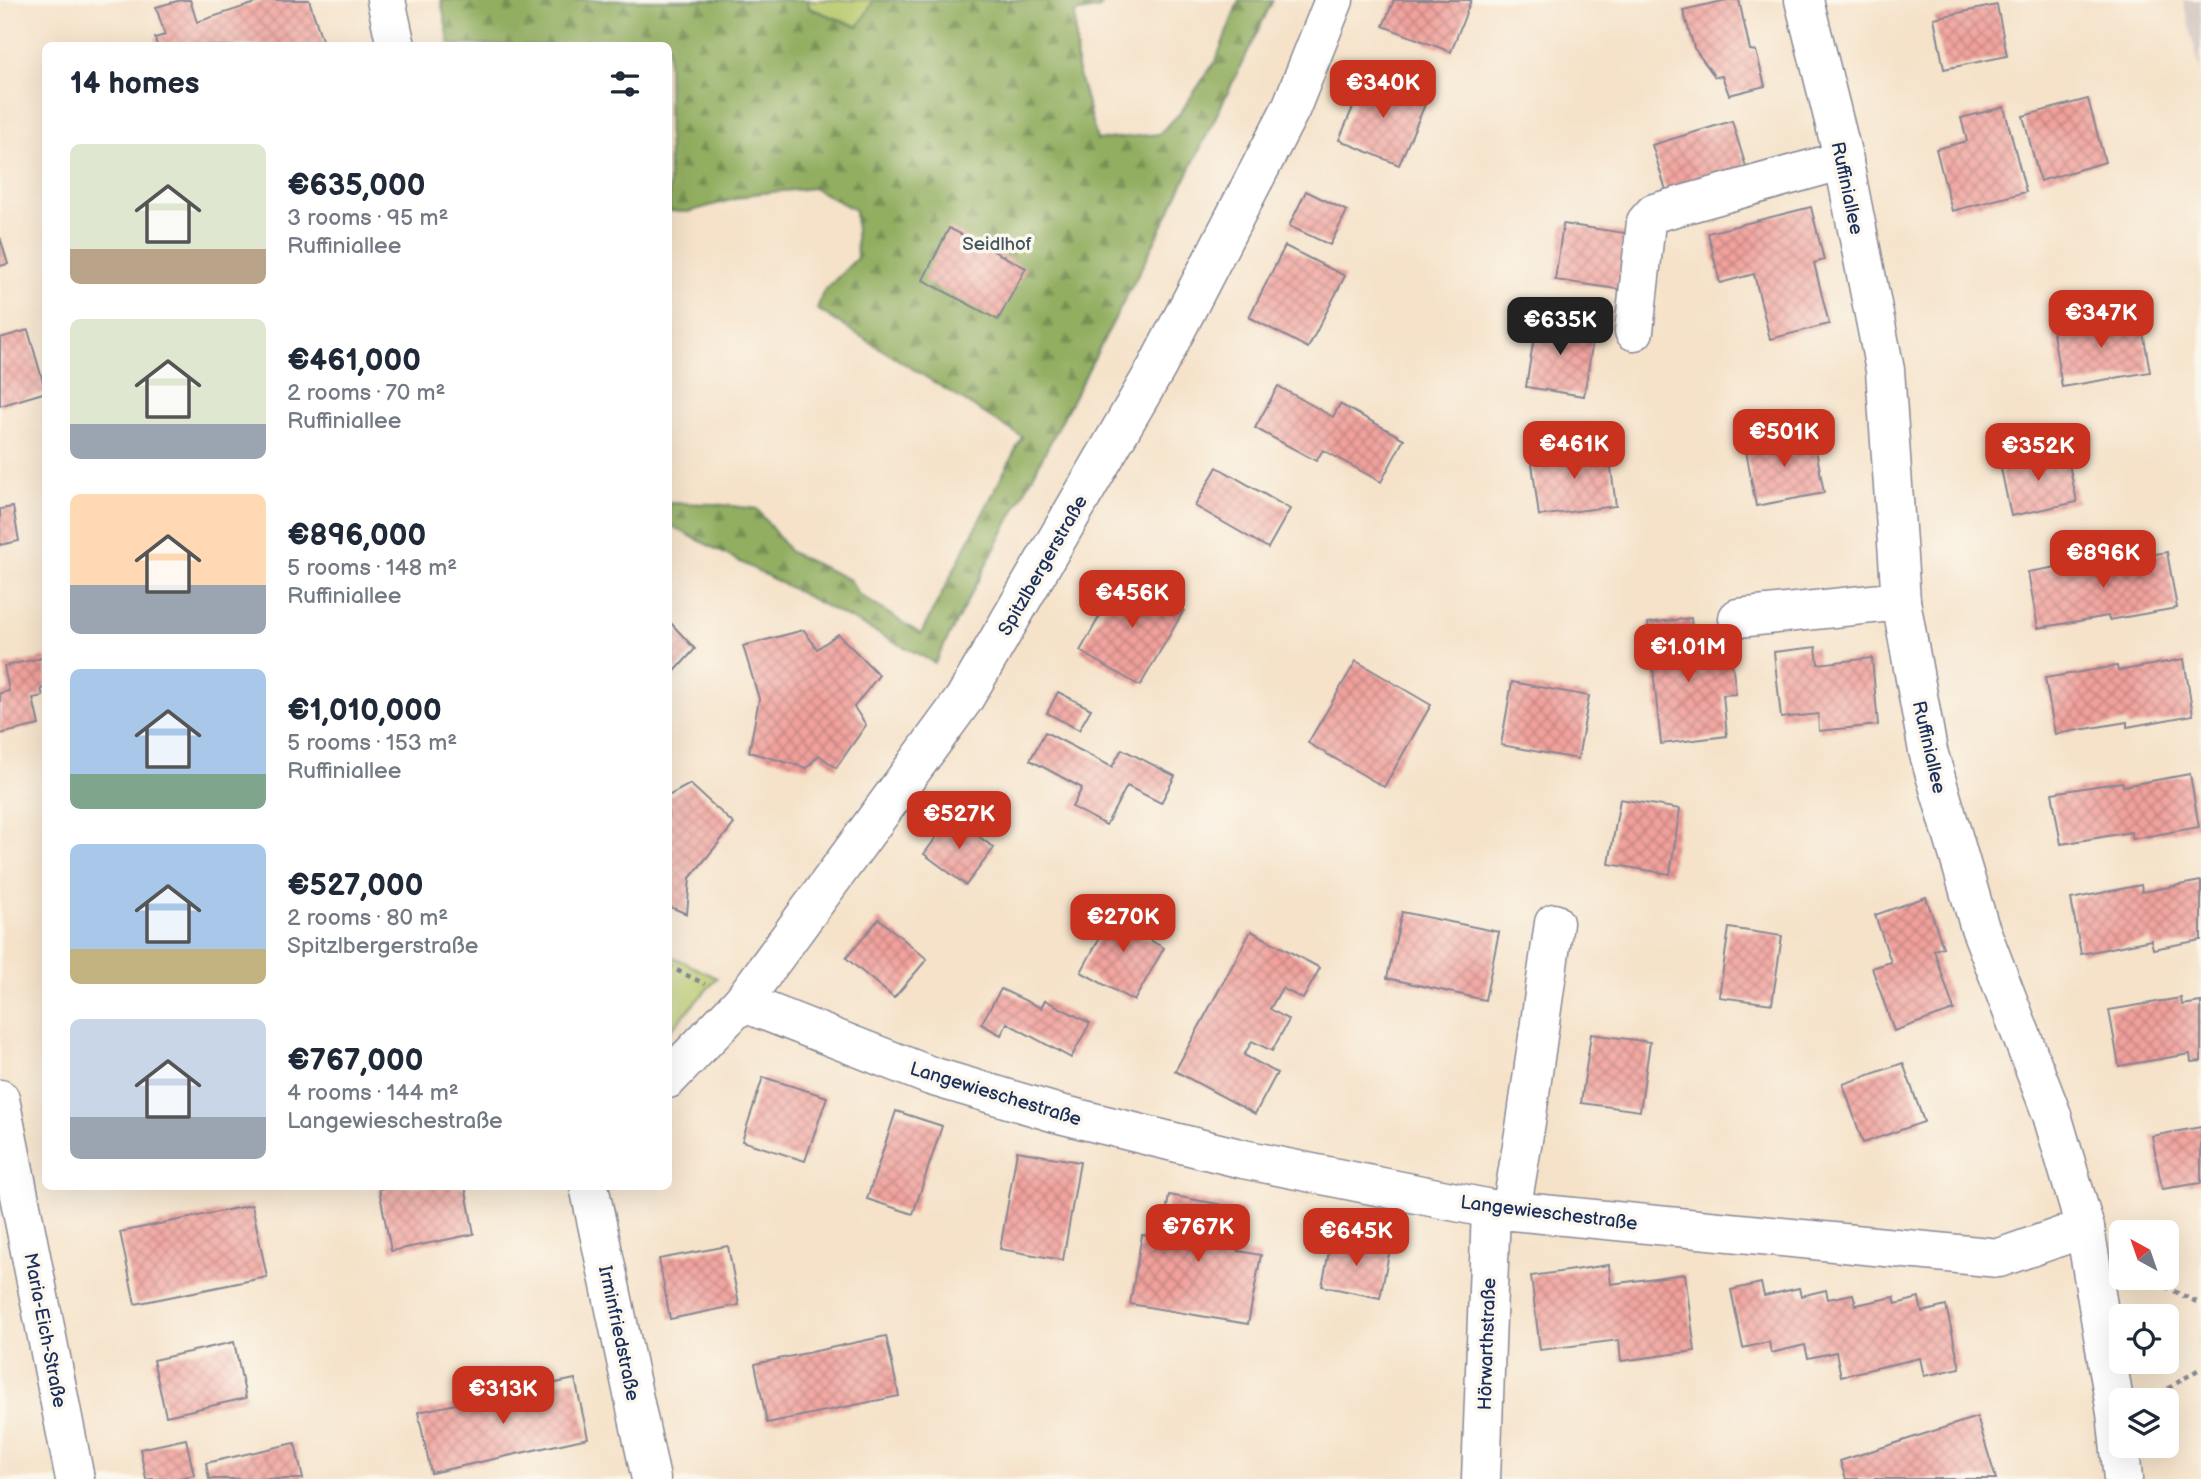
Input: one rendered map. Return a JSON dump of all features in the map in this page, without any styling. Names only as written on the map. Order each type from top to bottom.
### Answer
[{"type":"street","points":[[386,0],[395,42]]},
{"type":"street","name":"Spitzlbergerstraße","points":[[672,1075],[742,1002],[964,699],[1157,367],[1291,108],[1334,0]]},
{"type":"street","name":"Ruffiniallee","points":[[1804,0],[1844,160],[1885,370],[1901,601],[1928,751],[1979,925],[2052,1115],[2085,1228],[2116,1413],[2123,1479]]},
{"type":"street","points":[[1634,331],[1646,222],[1654,213],[1844,160]]},
{"type":"street","points":[[1738,618],[1901,601]]},
{"type":"street","name":"Hörwarthstraße","points":[[1481,1479],[1501,1210],[1526,1122],[1554,923]]},
{"type":"street","name":"Langewieschestraße","points":[[742,1002],[931,1076],[1056,1113],[1243,1159],[1501,1210],[1999,1258],[2085,1228]]},
{"type":"street","name":"Maria-Eich-Straße","points":[[0,1099],[75,1479]]},
{"type":"street","name":"Irminfriedstraße","points":[[590,1190],[651,1479]]},
{"type":"path","points":[[2172,1290],[2201,1304]]},
{"type":"path","points":[[2168,1388],[2201,1368]]},
{"type":"shaded area","points":[[2183,0],[2201,0],[2201,74]]},
{"type":"green space","name":"Seidlhof","points":[[441,0],[808,0],[809,8],[858,27],[874,0],[1104,0],[1100,8],[1075,13],[1077,68],[1097,140],[1159,134],[1180,113],[1216,60],[1239,0],[1273,0],[1146,259],[935,663],[672,527],[672,503],[757,509],[790,552],[850,580],[858,594],[921,634],[1022,437],[817,309],[823,292],[857,258],[855,210],[814,188],[753,194],[688,212],[672,211],[672,42],[449,42]]},
{"type":"green space","points":[[808,0],[874,0],[859,27],[809,8]]},
{"type":"green space","points":[[672,956],[717,978],[672,1029]]},
{"type":"building","points":[[190,0],[197,22],[265,0],[309,0],[323,42],[156,42],[155,38],[165,35],[156,7]]},
{"type":"building","points":[[1394,0],[1471,0],[1451,52],[1383,26]]},
{"type":"building","points":[[1727,0],[1739,0],[1750,50],[1756,51],[1765,86],[1729,95],[1722,76],[1715,77],[1694,48],[1683,10]]},
{"type":"building","points":[[1997,5],[2007,56],[1944,69],[1934,18]]},
{"type":"building","points":[[1367,74],[1427,100],[1399,165],[1339,140]]},
{"type":"building","points":[[2088,99],[2105,162],[2040,181],[2023,116]]},
{"type":"building","points":[[2004,107],[2026,192],[1952,211],[1936,149],[1967,141],[1961,118]]},
{"type":"building","points":[[1732,121],[1750,180],[1670,203],[1652,145]]},
{"type":"building","points":[[1306,191],[1347,211],[1330,245],[1289,226]]},
{"type":"building","points":[[1811,207],[1824,260],[1814,263],[1829,324],[1770,339],[1754,274],[1720,283],[1708,233]]},
{"type":"building","points":[[1563,224],[1632,234],[1624,290],[1555,280]]},
{"type":"building","points":[[949,228],[1026,268],[998,320],[923,280]]},
{"type":"building","points":[[0,237],[8,264],[0,266]]},
{"type":"building","points":[[1285,246],[1345,276],[1308,348],[1249,317]]},
{"type":"building","points":[[2140,314],[2150,372],[2062,387],[2052,328]]},
{"type":"building","points":[[1537,318],[1595,327],[1584,396],[1526,387]]},
{"type":"building","points":[[28,330],[42,378],[42,393],[0,406],[0,338]]},
{"type":"building","points":[[1278,386],[1333,417],[1340,404],[1404,439],[1381,482],[1323,450],[1316,461],[1255,428]]},
{"type":"building","points":[[1813,433],[1824,493],[1756,506],[1745,445]]},
{"type":"building","points":[[1608,446],[1616,506],[1539,516],[1531,456]]},
{"type":"building","points":[[2066,450],[2077,502],[2011,516],[2000,464]]},
{"type":"building","points":[[1217,467],[1290,509],[1268,548],[1195,506]]},
{"type":"building","points":[[13,507],[19,541],[0,545],[0,509]]},
{"type":"building","points":[[2167,552],[2177,608],[2109,620],[2108,616],[2038,628],[2028,572],[2098,560],[2099,564]]},
{"type":"building","points":[[1123,575],[1184,610],[1140,686],[1080,651]]},
{"type":"building","points":[[1691,618],[1695,657],[1731,654],[1736,694],[1723,695],[1727,736],[1661,744],[1648,623]]},
{"type":"building","points":[[672,624],[695,649],[672,675]]},
{"type":"building","points":[[804,630],[817,649],[838,634],[879,675],[854,707],[866,725],[836,768],[819,755],[807,768],[749,752],[759,699],[743,646]]},
{"type":"building","points":[[1816,647],[1818,664],[1872,658],[1878,725],[1819,731],[1818,714],[1781,718],[1774,652]]},
{"type":"building","points":[[42,658],[42,696],[33,698],[39,725],[0,734],[0,693],[9,691],[4,666]]},
{"type":"building","points":[[2184,659],[2193,715],[2127,727],[2127,722],[2055,734],[2045,678],[2117,666],[2118,671]]},
{"type":"building","points":[[1356,661],[1431,705],[1384,787],[1308,743]]},
{"type":"building","points":[[1512,682],[1589,696],[1578,759],[1501,745]]},
{"type":"building","points":[[1058,692],[1091,709],[1079,730],[1047,713]]},
{"type":"building","points":[[1045,732],[1112,767],[1122,749],[1175,776],[1161,803],[1127,786],[1106,825],[1072,807],[1082,788],[1030,760]]},
{"type":"building","points":[[2190,774],[2199,827],[2132,839],[2131,832],[2061,844],[2052,793],[2122,782],[2123,786]]},
{"type":"building","points":[[690,784],[734,824],[690,878],[687,914],[672,908],[672,794]]},
{"type":"building","points":[[1620,799],[1680,809],[1670,874],[1609,864]]},
{"type":"building","points":[[952,816],[994,848],[966,885],[924,854]]},
{"type":"building","points":[[2201,881],[2201,940],[2153,949],[2151,940],[2081,954],[2071,899],[2141,885],[2142,892]]},
{"type":"building","points":[[1926,897],[1943,947],[1934,950],[1954,1010],[1894,1031],[1872,968],[1891,962],[1875,915]]},
{"type":"building","points":[[1119,902],[1147,917],[1137,933],[1164,948],[1134,1001],[1081,972]]},
{"type":"building","points":[[1402,912],[1499,932],[1485,1000],[1387,978]]},
{"type":"building","points":[[879,919],[927,959],[894,998],[846,958]]},
{"type":"building","points":[[1729,928],[1782,936],[1772,1004],[1719,997]]},
{"type":"building","points":[[1251,931],[1320,968],[1303,999],[1282,988],[1270,1009],[1289,1020],[1272,1051],[1252,1041],[1244,1055],[1277,1073],[1255,1114],[1175,1071]]},
{"type":"building","points":[[1001,989],[1041,1008],[1045,1000],[1090,1023],[1071,1058],[1007,1023],[1001,1035],[981,1024]]},
{"type":"building","points":[[2181,998],[2182,1005],[2201,1002],[2201,1061],[2191,1062],[2190,1054],[2119,1066],[2109,1010]]},
{"type":"building","points":[[1591,1034],[1650,1042],[1640,1111],[1581,1103]]},
{"type":"building","points":[[1903,1063],[1924,1122],[1863,1143],[1843,1084]]},
{"type":"building","points":[[763,1077],[827,1097],[805,1161],[742,1141]]},
{"type":"building","points":[[896,1111],[942,1126],[913,1214],[867,1199]]},
{"type":"building","points":[[2201,1127],[2201,1183],[2162,1189],[2152,1136]]},
{"type":"building","points":[[1017,1151],[1080,1162],[1063,1260],[1000,1249]]},
{"type":"building","points":[[379,1190],[466,1190],[474,1234],[391,1251]]},
{"type":"building","points":[[1169,1195],[1245,1209],[1238,1251],[1261,1255],[1248,1324],[1130,1304],[1142,1235],[1162,1238]]},
{"type":"building","points":[[252,1205],[267,1277],[135,1304],[120,1232]]},
{"type":"building","points":[[1332,1237],[1390,1249],[1380,1298],[1322,1286]]},
{"type":"building","points":[[728,1246],[739,1305],[670,1319],[659,1259]]},
{"type":"building","points":[[1609,1265],[1611,1284],[1685,1274],[1695,1351],[1621,1361],[1619,1340],[1540,1350],[1531,1276]]},
{"type":"building","points":[[1761,1283],[1764,1296],[1799,1288],[1801,1296],[1826,1290],[1828,1299],[1853,1294],[1856,1305],[1894,1297],[1896,1304],[1919,1298],[1922,1312],[1946,1306],[1960,1368],[1924,1376],[1920,1358],[1841,1376],[1836,1352],[1808,1358],[1805,1345],[1771,1353],[1769,1342],[1743,1348],[1731,1290]]},
{"type":"building","points":[[886,1336],[899,1396],[767,1423],[755,1364]]},
{"type":"building","points":[[234,1342],[246,1398],[166,1416],[153,1360]]},
{"type":"building","points":[[575,1379],[588,1438],[431,1473],[418,1412]]},
{"type":"building","points":[[1977,1417],[1996,1479],[1846,1479],[1840,1461]]},
{"type":"building","points":[[186,1439],[194,1475],[175,1479],[146,1479],[140,1449]]},
{"type":"building","points":[[295,1443],[303,1479],[209,1479],[206,1463]]}]
